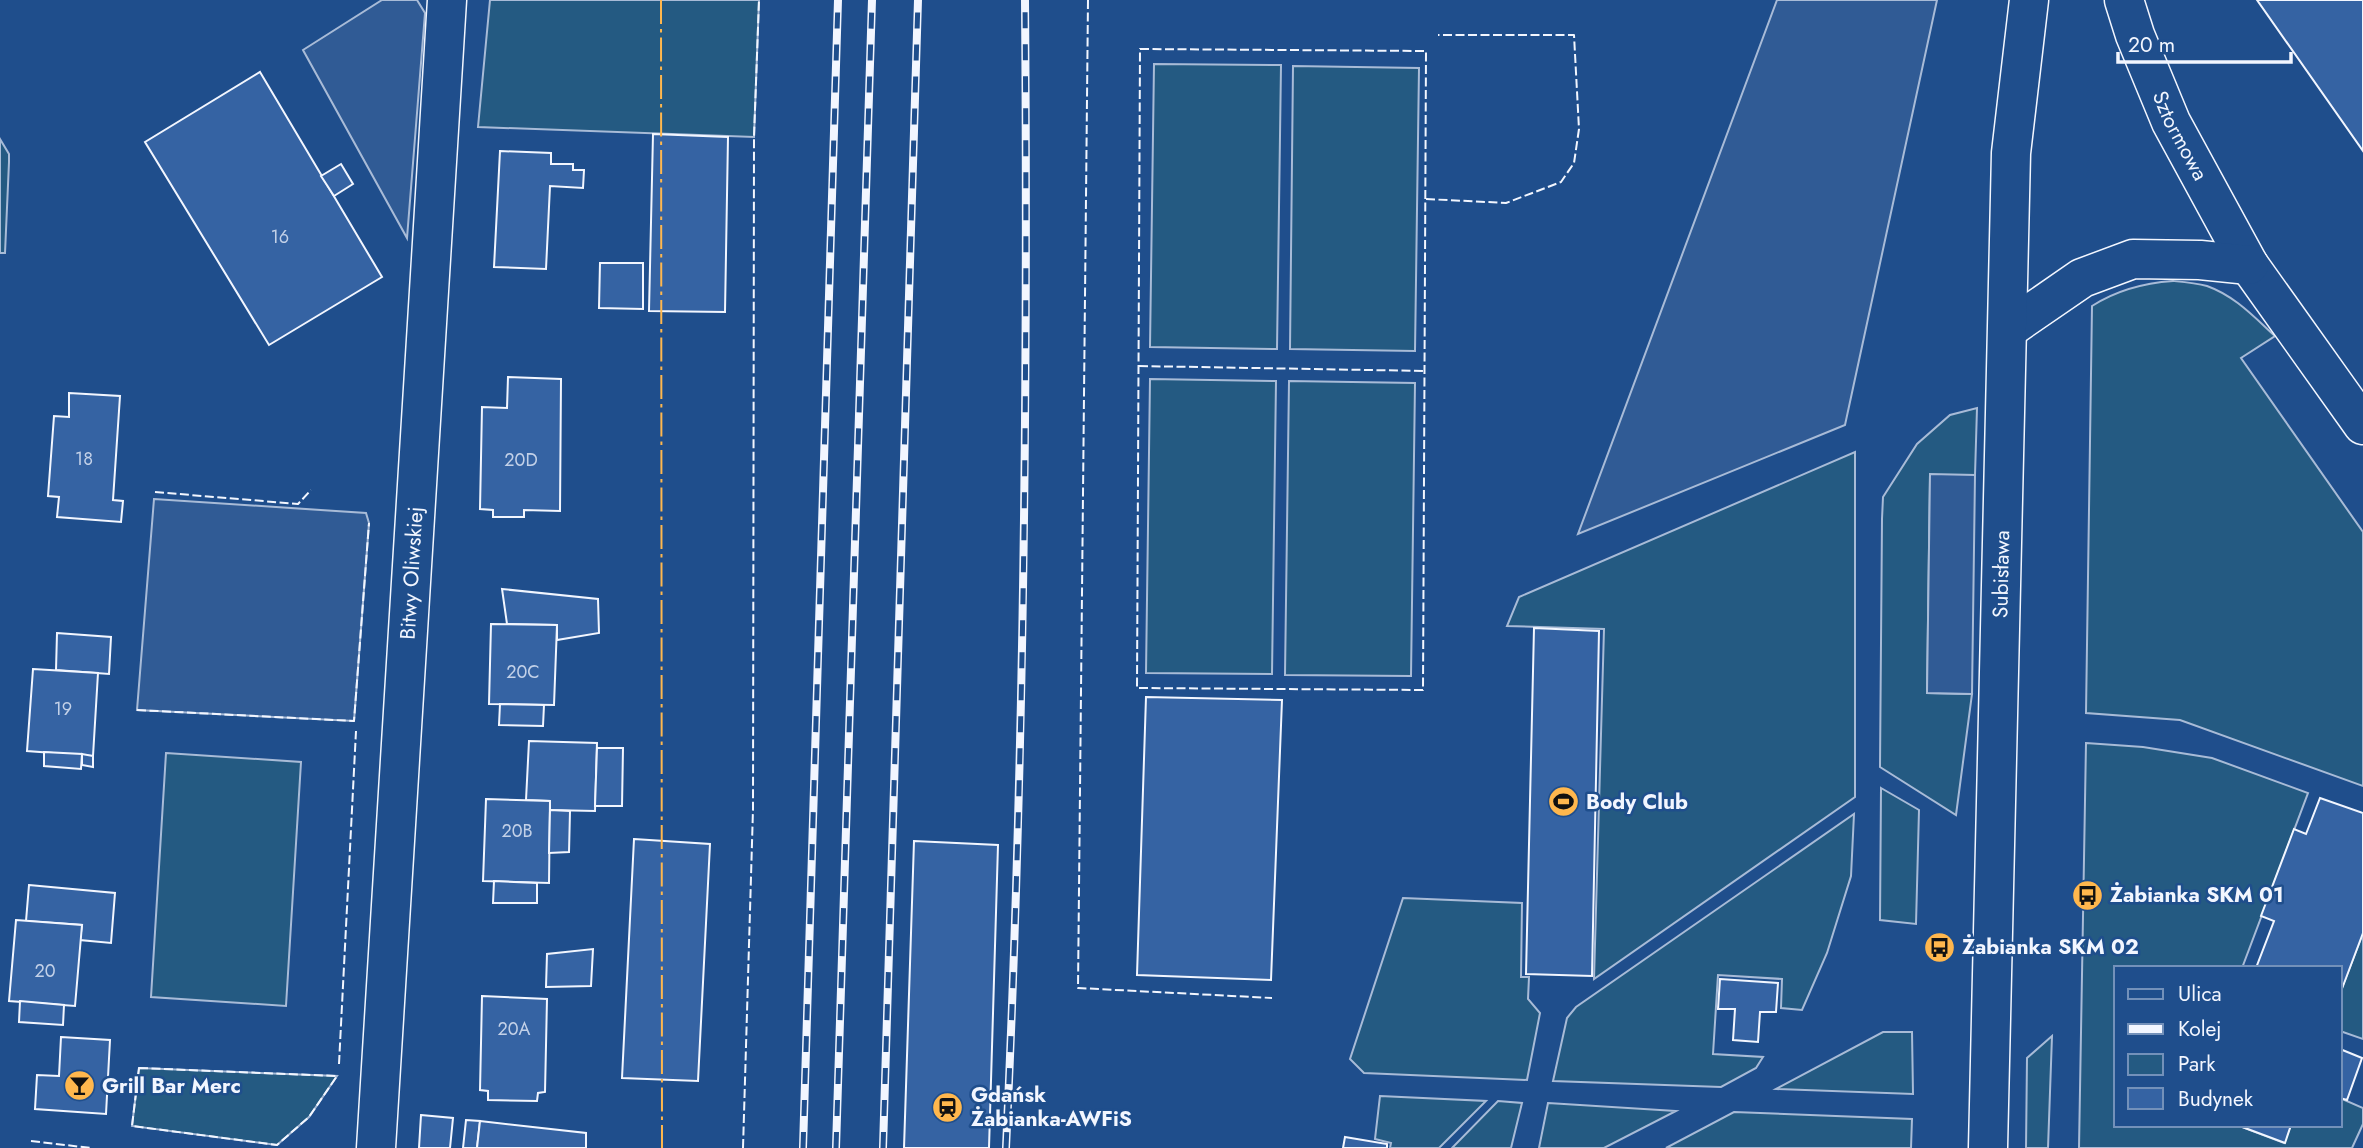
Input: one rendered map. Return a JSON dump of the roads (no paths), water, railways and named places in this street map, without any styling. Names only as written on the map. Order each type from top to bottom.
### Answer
[{"type":"street","name":"Bitwy Oliwskiej","points":[[376,1148],[447,0]]},
{"type":"street","name":"Subisława","points":[[1987,1148],[2011,153],[2029,0]]},
{"type":"street","name":"Sztormowa","points":[[2124,0],[2135,35],[2171,122],[2249,265],[2363,425]]},
{"type":"street","points":[[2008,329],[2082,278],[2133,260],[2200,260],[2249,265]]},
{"type":"railway","points":[[803,1148],[838,0]]},
{"type":"railway","points":[[836,1148],[872,0]]},
{"type":"railway","points":[[883,1148],[918,0]]},
{"type":"railway","points":[[1006,1148],[1021,717],[1026,287],[1025,0]]},
{"type":"place","name":"Body Club","points":[[1563,802]]},
{"type":"place","name":"Żabianka SKM 01","points":[[2087,895]]},
{"type":"place","name":"Żabianka SKM 02","points":[[1939,947]]},
{"type":"place","name":"Grill Bar Merc","points":[[79,1086]]},
{"type":"place","name":"Gdańsk Żabianka-AWFiS","points":[[948,1107]]}]
